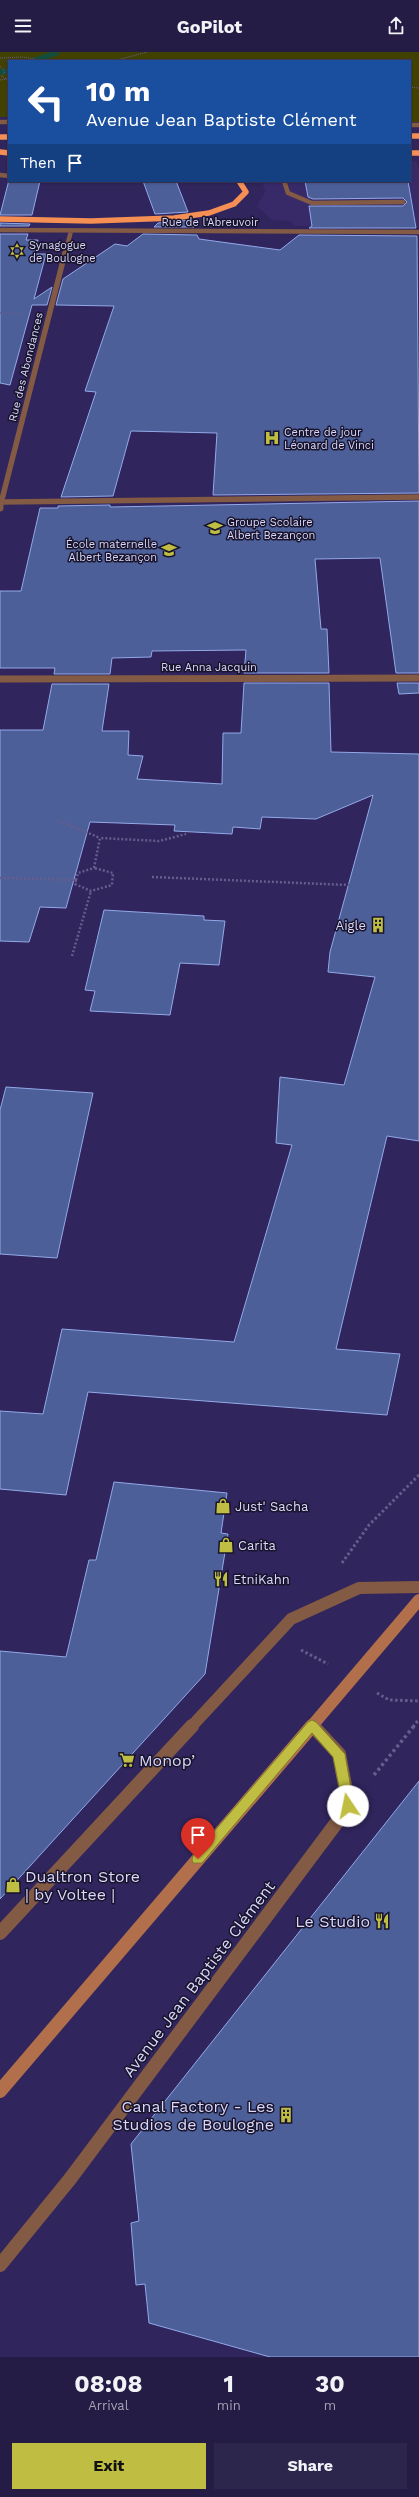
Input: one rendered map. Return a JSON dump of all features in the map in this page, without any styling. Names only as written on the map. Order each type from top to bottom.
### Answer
[{"type":"highway","points":[[0,219],[151,220],[192,216],[218,211],[240,200],[246,192],[240,182]]},
{"type":"main road","points":[[0,2091],[419,1600]]},
{"type":"street","points":[[284,182],[288,193],[312,203],[403,202]]},
{"type":"street","name":"Rue de l'Abreuvoir","points":[[0,230],[419,232]]},
{"type":"street","name":"Rue des Abondances","points":[[1,505],[71,231]]},
{"type":"street","points":[[1,505],[419,497]]},
{"type":"street","name":"Rue Anna Jacquin","points":[[0,679],[419,678]]},
{"type":"street","points":[[0,1933],[291,1619],[323,1603],[359,1588],[419,1587]]},
{"type":"street","points":[[312,1725],[339,1754],[348,1806]]},
{"type":"street","name":"Avenue Jean Baptiste Clément","points":[[0,2265],[70,2179],[348,1806]]},
{"type":"path","points":[[117,60],[148,52]]},
{"type":"path","points":[[0,58],[41,60]]},
{"type":"path","points":[[0,66],[5,72],[1,76],[6,80]]},
{"type":"path","points":[[0,80],[6,80]]},
{"type":"path","points":[[57,820],[100,838],[159,841],[186,834]]},
{"type":"path","points":[[94,868],[100,838]]},
{"type":"path","points":[[94,868],[114,873],[112,885],[91,891],[75,884],[76,880],[78,873],[94,868]]},
{"type":"path","points":[[152,877],[349,885]]},
{"type":"path","points":[[0,878],[76,880]]},
{"type":"path","points":[[72,956],[91,891]]},
{"type":"path","points":[[323,1603],[338,1569],[368,1525],[419,1475]]},
{"type":"path","points":[[348,1806],[419,1720]]},
{"type":"shaded area","points":[[0,52],[419,52],[419,122],[411,122],[411,60],[8,60],[8,117],[0,117]]},
{"type":"shaded area","points":[[411,161],[416,161],[419,168],[419,227],[294,226],[291,221],[272,220],[257,206],[265,192],[262,182],[411,182]]},
{"type":"building","points":[[8,182],[40,182],[32,215],[0,215]]},
{"type":"building","points":[[143,182],[176,182],[188,212],[155,214]]},
{"type":"building","points":[[305,182],[408,182],[416,228],[309,228],[312,226],[309,206],[403,206],[407,202],[403,198],[313,199],[308,197]]},
{"type":"building","points":[[191,220],[194,227],[154,227],[158,223]]},
{"type":"building","points":[[0,223],[30,224],[29,226],[0,226]]},
{"type":"building","points":[[0,234],[28,234],[26,240],[38,240],[34,254],[46,254],[34,299],[52,287],[47,305],[32,305],[10,385],[0,383]]},
{"type":"building","points":[[143,234],[197,235],[199,239],[280,250],[299,235],[417,236],[419,493],[213,495],[217,433],[131,431],[113,496],[61,497],[96,392],[85,391],[114,306],[56,305],[63,279],[115,244],[127,246]]},
{"type":"building","points":[[419,501],[419,673],[396,673],[380,558],[315,559],[321,629],[327,629],[329,673],[244,673],[246,650],[152,651],[151,657],[112,658],[110,674],[54,674],[55,668],[0,668],[0,591],[21,591],[40,508],[58,508],[58,506],[110,505],[110,507]]},
{"type":"building","points":[[244,683],[329,683],[331,752],[419,754],[419,1141],[387,1136],[336,1349],[400,1354],[387,1415],[88,1392],[66,1495],[0,1489],[0,1411],[43,1414],[62,1329],[234,1342],[292,1145],[276,1143],[280,1077],[344,1085],[375,977],[328,972],[330,952],[373,795],[316,819],[262,817],[260,829],[233,827],[232,834],[174,831],[175,825],[90,822],[66,908],[40,907],[29,942],[0,941],[0,730],[43,730],[52,684],[109,684],[102,731],[129,731],[128,755],[143,756],[137,779],[222,784],[223,733],[241,733]]},
{"type":"building","points":[[397,683],[419,683],[419,693],[399,694]]},
{"type":"building","points":[[104,910],[204,916],[204,920],[225,921],[219,965],[180,963],[170,1015],[90,1011],[95,991],[85,990]]},
{"type":"building","points":[[6,1087],[93,1093],[57,1258],[0,1254],[0,1110]]},
{"type":"building","points":[[114,1482],[227,1493],[221,1533],[228,1534],[205,1674],[0,1899],[0,1651],[66,1657],[89,1560],[96,1560]]},
{"type":"building","name":"Canal Factory - Les Studios de Boulogne","points":[[419,1781],[419,2357],[270,2357],[149,2323],[145,2284],[136,2285],[131,2223],[139,2221],[131,2144]]},
{"type":"waterway","points":[[36,60],[56,53]]},
{"type":"waterway","points":[[0,72],[8,71]]},
{"type":"place","name":"Synagogue de Boulogne","points":[[17,251]]},
{"type":"place","name":"Centre de jour Léonard de Vinci","points":[[272,438]]},
{"type":"place","name":"Groupe Scolaire Albert Bezançon","points":[[215,528]]},
{"type":"place","name":"École maternelle Albert Bezançon","points":[[169,550]]},
{"type":"place","name":"Aigle","points":[[378,925]]},
{"type":"place","name":"Just' Sacha","points":[[223,1506]]},
{"type":"place","name":"Carita","points":[[226,1545]]},
{"type":"place","name":"EtniKahn","points":[[221,1579]]},
{"type":"place","name":"Monop’","points":[[127,1760]]},
{"type":"place","name":"Dualtron Store | by Voltee |","points":[[13,1885]]},
{"type":"place","name":"Le Studio","points":[[382,1921]]},
{"type":"place","name":"Canal Factory - Les Studios de Boulogne","points":[[286,2115]]},
{"type":"route","points":[[198,1859],[312,1725],[339,1754],[348,1806]]}]
